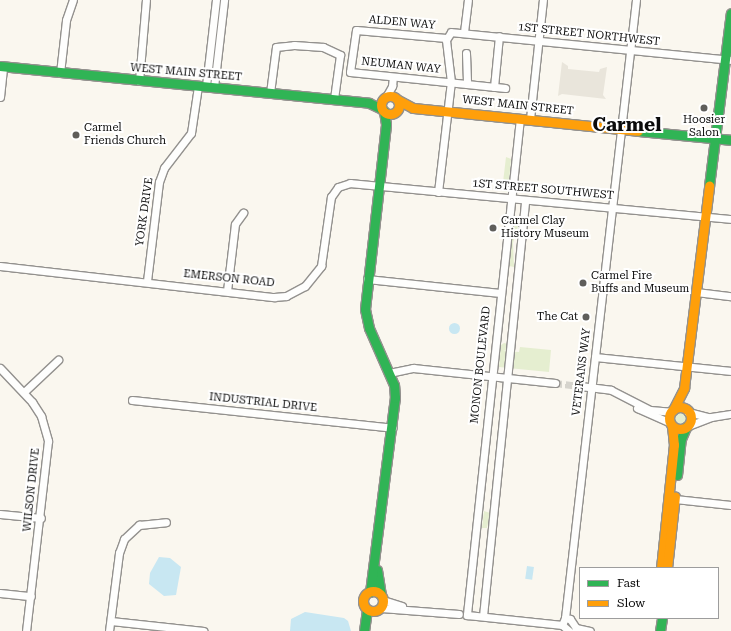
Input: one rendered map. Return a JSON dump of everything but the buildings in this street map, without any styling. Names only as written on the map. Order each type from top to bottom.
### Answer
[{"type":"main road","points":[[667,567],[680,443],[690,418],[684,388],[686,367],[728,60],[731,13]]},
{"type":"main road","name":"WEST MAIN STREET","points":[[2,67],[334,99],[369,103],[383,110],[396,112],[412,107]]},
{"type":"main road","name":"WEST MAIN STREET","points":[[369,103],[386,97],[412,107],[731,140]]},
{"type":"main road","points":[[377,605],[363,601],[370,592],[395,398],[389,373],[367,322],[364,301],[386,124],[382,102],[386,97]]},
{"type":"main road","points":[[386,124],[396,112],[397,100]]},
{"type":"main road","points":[[661,567],[674,445],[671,424],[672,411],[684,388]]},
{"type":"main road","points":[[672,411],[680,408],[688,411]]},
{"type":"main road","points":[[671,424],[677,429],[686,426]]},
{"type":"main road","points":[[364,630],[377,605],[376,550]]},
{"type":"main road","points":[[370,592],[377,605]]},
{"type":"main road","points":[[655,631],[656,619]]},
{"type":"main road","points":[[660,631],[662,619]]},
{"type":"street","points":[[60,73],[66,20],[74,0]]},
{"type":"street","points":[[140,80],[146,0]]},
{"type":"street","points":[[206,86],[216,0]]},
{"type":"street","points":[[206,86],[224,0]]},
{"type":"street","points":[[464,32],[468,0]]},
{"type":"street","name":"MONON BOULEVARD","points":[[483,616],[467,615],[491,375],[511,199],[538,40],[543,0]]},
{"type":"street","name":"VETERANS WAY","points":[[562,625],[565,618],[636,0]]},
{"type":"street","name":"ALDEN WAY","points":[[350,72],[356,30],[446,38]]},
{"type":"street","name":"1ST STREET NORTHWEST","points":[[446,38],[451,32],[464,32],[728,60]]},
{"type":"street","points":[[494,86],[499,36]]},
{"type":"street","points":[[438,192],[451,82],[446,38]]},
{"type":"street","points":[[270,93],[276,47],[294,45],[323,47],[340,55],[334,99]]},
{"type":"street","points":[[466,53],[467,84]]},
{"type":"street","points":[[0,97],[2,67]]},
{"type":"street","name":"NEUMAN WAY","points":[[350,72],[505,88]]},
{"type":"street","points":[[386,97],[392,86],[393,77]]},
{"type":"street","name":"YORK DRIVE","points":[[146,281],[159,182],[164,168],[191,133],[206,86]]},
{"type":"street","points":[[392,86],[397,100]]},
{"type":"street","name":"EMERSON ROAD","points":[[0,266],[274,296],[286,296],[305,286],[316,274],[323,260],[334,192],[346,183],[378,186]]},
{"type":"street","name":"1ST STREET SOUTHWEST","points":[[378,186],[612,207],[731,220]]},
{"type":"street","points":[[525,200],[483,616],[562,625],[569,631]]},
{"type":"street","points":[[227,291],[235,224],[243,213]]},
{"type":"street","points":[[367,279],[500,293]]},
{"type":"street","points":[[696,292],[731,296]]},
{"type":"street","points":[[594,357],[731,371]]},
{"type":"street","points":[[24,392],[58,360]]},
{"type":"street","name":"WILSON DRIVE","points":[[0,368],[24,392],[41,416],[48,441],[41,518],[26,631]]},
{"type":"street","points":[[389,373],[413,368],[491,375],[555,383]]},
{"type":"street","points":[[580,386],[614,391],[650,410],[672,411]]},
{"type":"street","points":[[626,397],[641,411],[671,424]]},
{"type":"street","name":"INDUSTRIAL DRIVE","points":[[132,400],[392,428]]},
{"type":"street","points":[[688,411],[708,417]]},
{"type":"street","points":[[686,426],[708,417],[731,414]]},
{"type":"street","points":[[675,499],[731,505]]},
{"type":"street","points":[[0,514],[41,518]]},
{"type":"street","points":[[110,631],[119,553],[124,539],[139,525],[166,522]]},
{"type":"street","points":[[0,593],[31,596]]},
{"type":"street","points":[[377,605],[459,614]]},
{"type":"street","points":[[565,618],[568,618],[576,629],[590,631]]},
{"type":"street","points":[[111,621],[203,631]]},
{"type":"green space","points":[[506,157],[511,159],[508,192],[502,191]]},
{"type":"green space","points":[[513,226],[518,226],[513,243],[514,267],[509,266]]},
{"type":"green space","points":[[504,343],[508,344],[507,350],[503,351],[519,352],[520,347],[551,350],[549,372],[499,367],[501,345]]},
{"type":"green space","points":[[680,413],[684,415],[686,419],[684,423],[680,425],[676,423],[674,419],[676,415]]},
{"type":"green space","points":[[484,511],[490,513],[487,528],[482,528]]},
{"type":"shaded area","points":[[562,62],[568,66],[568,69],[599,72],[600,69],[607,67],[603,95],[606,99],[562,94],[558,96]]},
{"type":"water","points":[[454,322],[458,324],[460,328],[458,332],[454,334],[450,332],[448,328],[450,324]]},
{"type":"water","points":[[159,557],[170,558],[181,567],[176,595],[164,596],[149,584],[150,573]]},
{"type":"water","points":[[527,566],[534,567],[532,580],[525,579]]},
{"type":"water","points":[[305,612],[344,618],[348,621],[351,631],[290,631],[291,619]]},
{"type":"tunnel","points":[[555,383],[580,386]]},
{"type":"traffic: fast","points":[[709,186],[731,13]]},
{"type":"traffic: fast","points":[[0,66],[369,103],[382,109]]},
{"type":"traffic: fast","points":[[370,592],[395,398],[394,385],[369,328],[365,309],[386,124],[384,111]]},
{"type":"traffic: fast","points":[[638,131],[731,140]]},
{"type":"traffic: fast","points":[[677,475],[681,439],[686,427]]},
{"type":"traffic: fast","points":[[377,570],[381,595]]},
{"type":"traffic: fast","points":[[364,631],[367,610]]},
{"type":"traffic: fast","points":[[660,631],[662,619]]},
{"type":"traffic: slow","points":[[390,96],[396,99],[399,105],[396,111],[390,114],[384,111],[381,105],[384,99],[390,96]]},
{"type":"traffic: slow","points":[[398,100],[413,108],[638,131]]},
{"type":"traffic: slow","points":[[673,410],[684,388],[709,186]]},
{"type":"traffic: slow","points":[[680,407],[684,408],[690,414],[691,418],[690,422],[684,428],[680,429],[676,428],[670,422],[669,418],[670,414],[676,408],[680,407]]},
{"type":"traffic: slow","points":[[661,567],[674,445],[672,426]]},
{"type":"traffic: slow","points":[[667,567],[675,496]]},
{"type":"traffic: slow","points":[[373,591],[380,594],[383,601],[380,608],[373,611],[366,608],[363,601],[366,594],[373,591]]},
{"type":"place","name":"Hoosier Salon","points":[[704,108]]},
{"type":"place","name":"Carmel Friends Church","points":[[76,135]]},
{"type":"place","name":"Carmel Clay History Museum","points":[[493,228]]},
{"type":"place","name":"Carmel Fire Buffs and Museum","points":[[583,283]]},
{"type":"place","name":"The Cat","points":[[586,317]]},
{"type":"district","name":"Carmel","points":[[627,125]]}]
